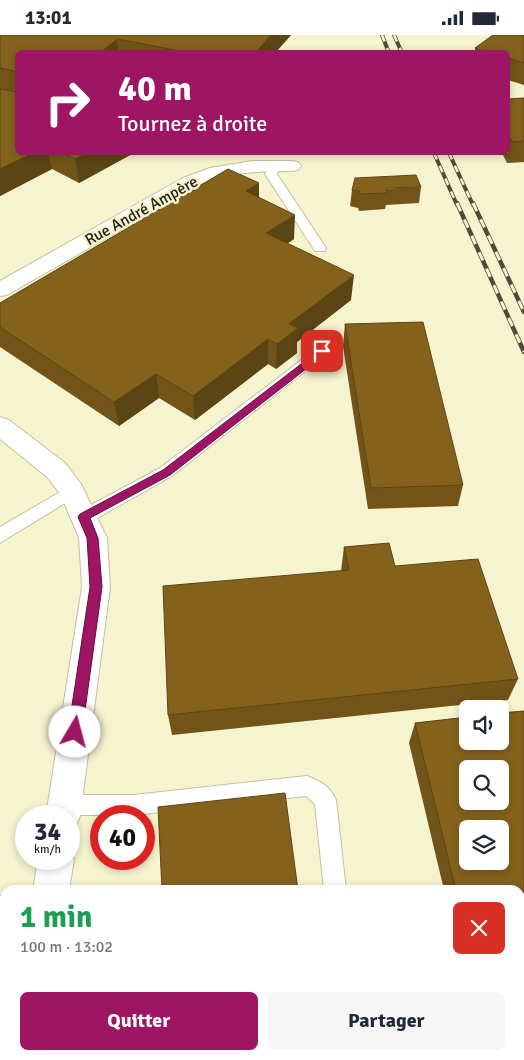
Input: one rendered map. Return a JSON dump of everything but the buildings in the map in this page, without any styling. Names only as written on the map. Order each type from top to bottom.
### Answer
[{"type":"street","name":"Rue André Ampère","points":[[0,290],[190,182],[213,171],[251,165],[283,166]]},
{"type":"street","points":[[0,426],[56,470],[78,504],[93,538],[96,587],[65,805]]},
{"type":"street","points":[[52,885],[54,870]]},
{"type":"lane","points":[[283,166],[271,174],[320,248]]},
{"type":"lane","points":[[0,536],[78,504],[166,473],[322,351]]},
{"type":"lane","points":[[80,810],[307,786],[318,791],[325,800],[334,885]]},
{"type":"railway","points":[[382,35],[388,50]]},
{"type":"railway","points":[[394,35],[401,50]]},
{"type":"railway","points":[[435,155],[457,205]]},
{"type":"railway","points":[[450,155],[473,205]]},
{"type":"railway","points":[[457,203],[524,352]]},
{"type":"railway","points":[[473,203],[524,312]]},
{"type":"route","points":[[75,732],[96,587],[93,538],[84,517],[166,473],[322,351]]}]
